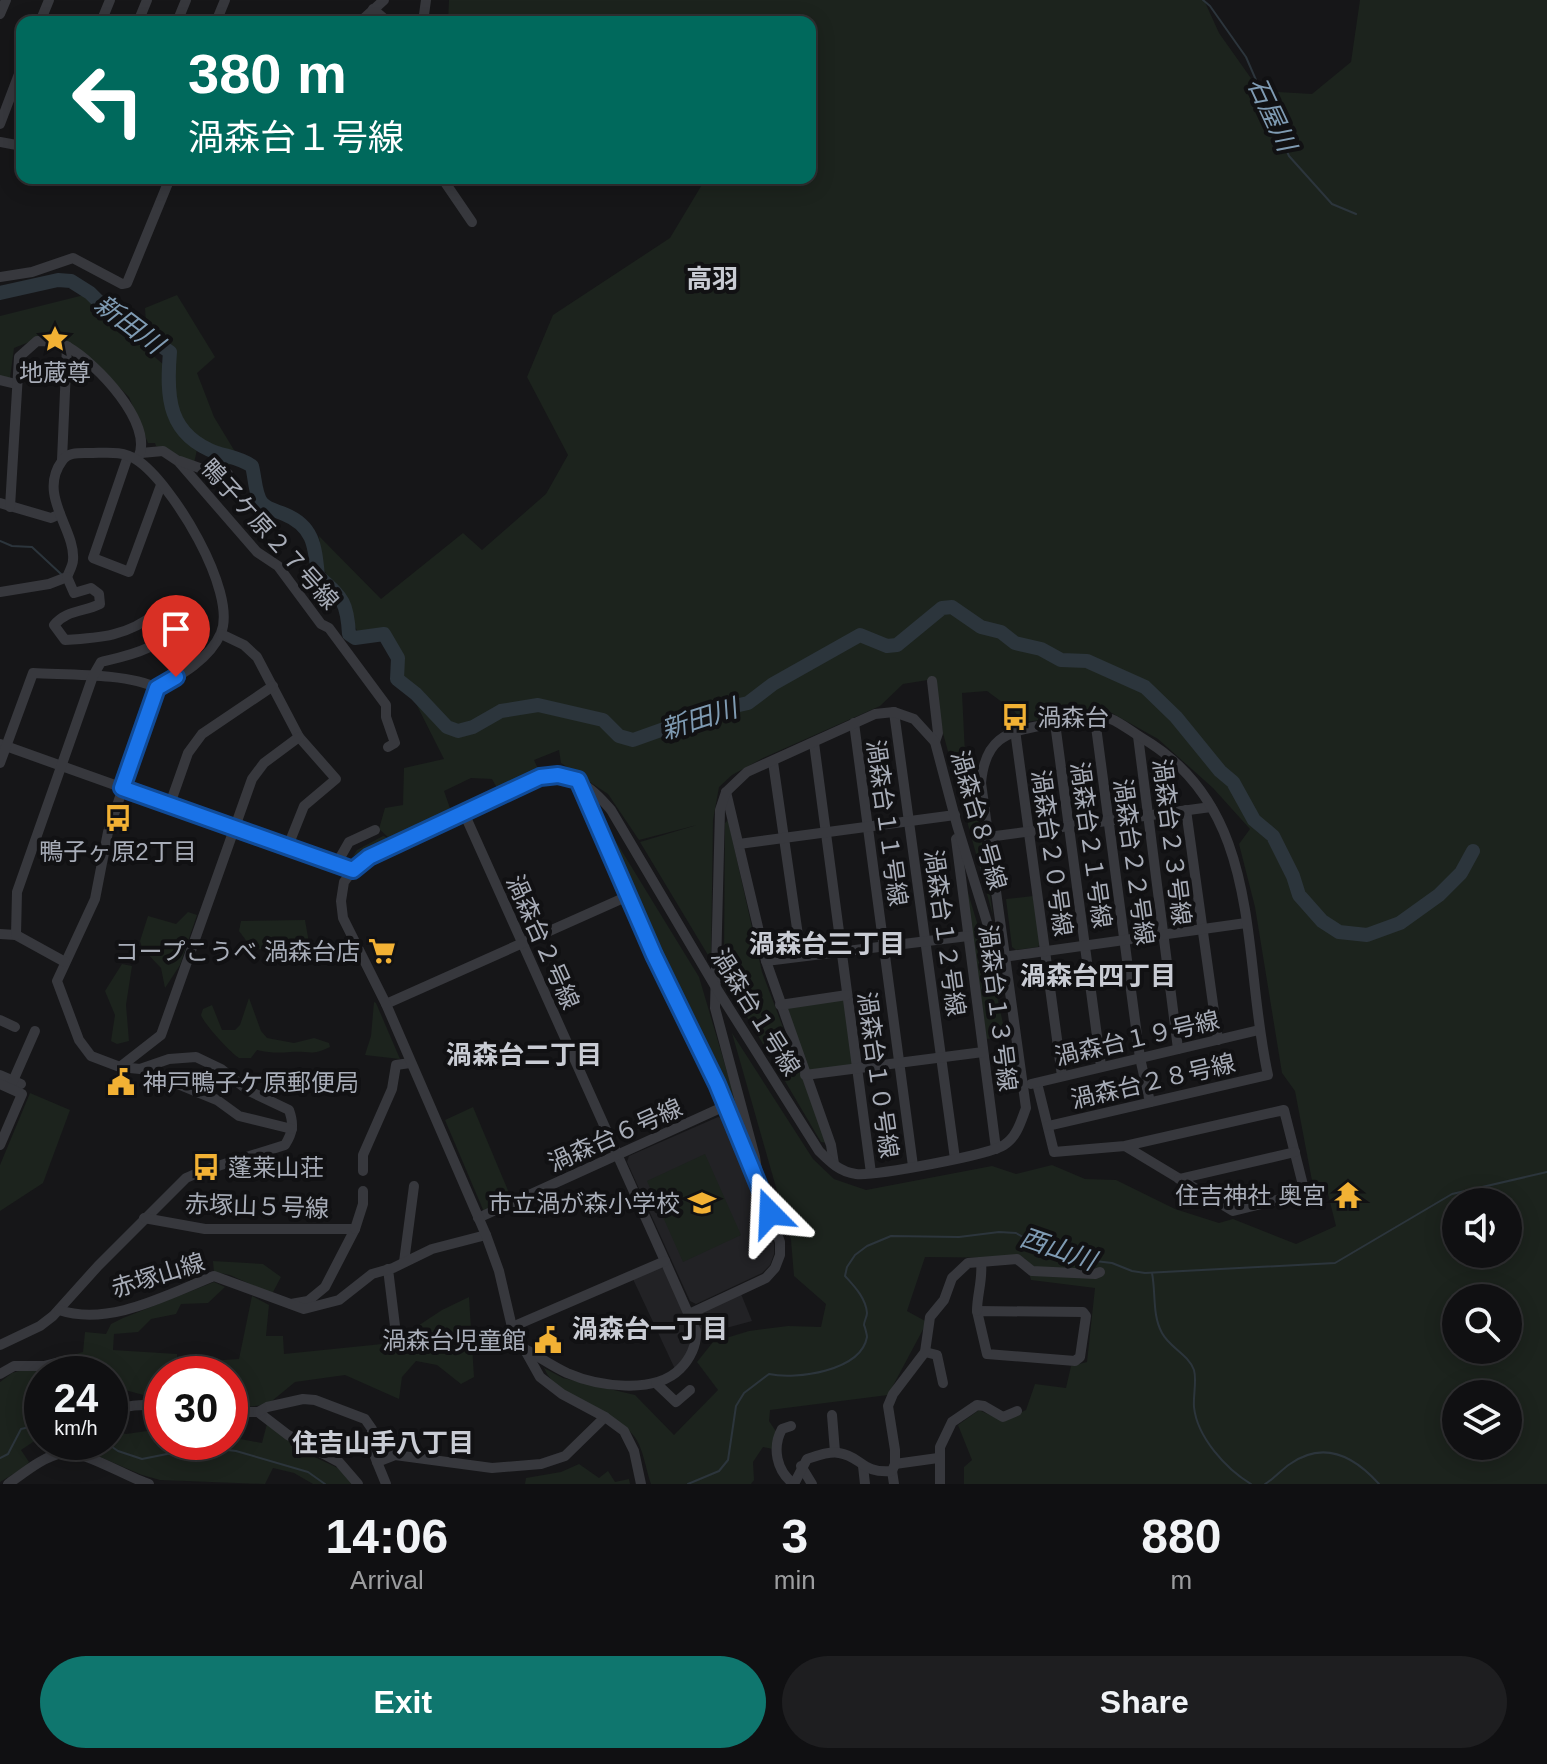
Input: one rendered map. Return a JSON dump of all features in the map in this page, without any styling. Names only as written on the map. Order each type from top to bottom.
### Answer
[{"type":"street","points":[[0,14],[6,0]]},
{"type":"street","points":[[366,16],[384,0]]},
{"type":"street","points":[[373,9],[381,16]]},
{"type":"street","points":[[0,124],[16,82]]},
{"type":"street","points":[[0,277],[32,272],[73,258],[82,260],[122,284],[127,283],[168,184]]},
{"type":"street","points":[[446,184],[472,222]]},
{"type":"street","points":[[60,514],[51,518],[5,505],[19,357],[37,341],[55,341],[67,346],[96,370],[126,404],[141,433],[135,456],[93,558],[129,572],[161,485]]},
{"type":"street","points":[[16,935],[17,892],[93,676],[101,662],[151,647],[165,636],[171,626],[170,619],[156,613],[142,624],[116,635],[65,640],[54,625],[70,612],[100,604],[99,594],[91,588],[74,593],[67,577],[73,560],[53,489],[62,460],[67,346]]},
{"type":"street","points":[[0,380],[16,384]]},
{"type":"street","name":"鴨子ケ原２７号線","points":[[62,460],[72,454],[119,453],[135,456],[163,451],[178,461],[257,552],[278,566],[386,705],[386,717],[395,743],[388,747]]},
{"type":"street","points":[[0,1345],[40,1326],[59,1310],[144,1218],[186,1178],[282,1147],[292,1129],[289,1110],[249,1091],[210,1061],[196,1057],[169,1059],[140,1069],[120,1067],[91,1056],[79,1040],[57,981],[95,899],[108,832],[157,688],[204,656],[221,634],[225,620],[224,601],[190,522],[135,456]]},
{"type":"street","points":[[178,461],[219,475],[228,474]]},
{"type":"street","points":[[0,592],[49,584],[67,577]]},
{"type":"street","points":[[221,634],[244,645],[257,657],[299,737],[336,779],[304,806],[288,846]]},
{"type":"street","points":[[0,763],[3,745],[33,673],[93,676],[148,683],[157,688]]},
{"type":"street","points":[[932,681],[938,733],[935,742]]},
{"type":"street","points":[[170,804],[188,753],[202,734],[273,686]]},
{"type":"street","points":[[759,1183],[755,1157],[715,1008],[720,810],[726,792],[747,772],[875,714],[894,712]]},
{"type":"street","name":"渦森台８号線","points":[[894,712],[914,719],[935,742],[994,945],[1003,957]]},
{"type":"street","name":"渦森台１２号線","points":[[894,712],[955,1159]]},
{"type":"street","name":"渦森台２２号線","points":[[1095,719],[1140,1058],[1150,1102]]},
{"type":"street","points":[[726,792],[766,961],[831,1145],[835,1166],[857,1174],[955,1159],[996,1149],[1007,1143],[1021,1122],[1026,1108],[1024,1086],[1003,957],[981,783],[983,763],[999,738],[1015,730],[1110,719],[1164,751],[1203,790],[1227,836],[1236,862],[1259,1030]]},
{"type":"street","name":"渦森台１１号線","points":[[854,723],[913,1166]]},
{"type":"street","name":"渦森台２１号線","points":[[1055,723],[1101,1066]]},
{"type":"street","name":"渦森台２０号線","points":[[1015,730],[1062,1076]]},
{"type":"street","name":"渦森台２３号線","points":[[1138,736],[1178,1049]]},
{"type":"street","points":[[120,1067],[161,1035],[252,779],[264,763],[299,737]]},
{"type":"street","name":"渦森台１０号線","points":[[814,743],[871,1173]]},
{"type":"street","points":[[3,745],[353,870]]},
{"type":"street","points":[[773,762],[801,956]]},
{"type":"street","points":[[641,1484],[634,1451],[624,1431],[562,1394],[540,1377],[512,1327],[499,1271],[486,1235],[386,1004],[343,918],[341,901],[344,882],[369,857],[540,777],[558,775],[578,780],[759,1183],[780,1242],[780,1255],[775,1268],[766,1278],[689,1314]]},
{"type":"street","name":"渦森台１号線","points":[[578,780],[597,793],[611,810],[715,986],[819,1151],[835,1166]]},
{"type":"street","points":[[988,837],[1211,807]]},
{"type":"street","points":[[1186,810],[1218,1040]]},
{"type":"street","name":"渦森台２号線","points":[[464,813],[696,1331],[692,1353],[672,1377],[656,1383]]},
{"type":"street","points":[[739,844],[910,821],[956,820]]},
{"type":"street","name":"渦森台１３号線","points":[[956,820],[996,1149]]},
{"type":"street","points":[[337,863],[349,842],[375,830]]},
{"type":"street","points":[[386,1004],[628,896]]},
{"type":"street","points":[[1003,957],[1246,923]]},
{"type":"street","points":[[0,934],[16,935],[65,962]]},
{"type":"street","points":[[766,961],[968,936]]},
{"type":"street","points":[[780,1005],[847,995]]},
{"type":"street","points":[[0,1020],[15,1027]]},
{"type":"street","name":"渦森台１９号線","points":[[1024,1086],[1259,1030]]},
{"type":"street","name":"渦森台２８号線","points":[[1048,1126],[1268,1075],[1259,1030]]},
{"type":"street","points":[[0,1075],[17,1083],[35,1031]]},
{"type":"street","points":[[805,1075],[983,1052]]},
{"type":"street","points":[[363,1171],[363,1155],[392,1089],[396,1065],[410,1063]]},
{"type":"street","points":[[1037,1083],[1054,1152],[1125,1146],[1284,1110],[1305,1193],[1233,1211],[1125,1146]]},
{"type":"street","points":[[0,1084],[22,1094],[0,1145]]},
{"type":"street","points":[[178,1084],[217,1100],[239,1116],[292,1129]]},
{"type":"street","name":"渦森台６号線","points":[[478,1218],[725,1106]]},
{"type":"street","points":[[1179,1179],[1295,1152]]},
{"type":"street","points":[[404,1262],[414,1186]]},
{"type":"street","points":[[355,1229],[363,1204],[363,1191]]},
{"type":"street","name":"赤塚山５号線","points":[[144,1218],[205,1229],[355,1229],[325,1287],[308,1301],[285,1304]]},
{"type":"street","name":"赤塚山線","points":[[59,1310],[94,1313],[124,1310],[214,1276],[304,1309],[339,1300],[372,1274],[432,1249],[486,1235]]},
{"type":"street","points":[[894,1484],[888,1406],[893,1394],[925,1352],[930,1317],[944,1300],[952,1278],[968,1263],[1017,1259],[1032,1271],[1100,1272]]},
{"type":"street","points":[[512,1327],[665,1261]]},
{"type":"street","points":[[977,1311],[1083,1312],[1086,1316],[1080,1357],[1075,1361],[987,1354],[977,1311],[983,1280],[981,1262]]},
{"type":"street","points":[[388,1269],[396,1334]]},
{"type":"street","points":[[522,1347],[568,1373],[588,1380],[656,1383],[676,1402],[688,1395]]},
{"type":"street","points":[[925,1352],[937,1355],[943,1383]]},
{"type":"street","points":[[0,1374],[14,1366],[24,1366]]},
{"type":"street","points":[[248,1412],[303,1399],[315,1400],[365,1419],[372,1429],[372,1448],[386,1484]]},
{"type":"street","points":[[940,1484],[938,1458],[943,1437],[952,1422],[977,1405],[1003,1417],[1017,1411]]},
{"type":"street","points":[[258,1412],[288,1435],[339,1462],[358,1484]]},
{"type":"street","points":[[832,1415],[835,1452]]},
{"type":"street","points":[[377,1462],[395,1455],[492,1468],[541,1464],[565,1456],[605,1417]]},
{"type":"street","points":[[791,1426],[782,1429],[775,1447],[777,1457],[794,1484],[807,1459],[835,1452],[848,1455],[863,1466],[879,1472],[938,1458]]},
{"type":"street","points":[[8,1484],[44,1460]]},
{"type":"street","points":[[101,1460],[133,1481],[149,1484]]},
{"type":"street","points":[[801,1466],[812,1484]]},
{"type":"street","points":[[863,1466],[865,1484]]},
{"type":"shaded area","points":[[449,0],[1204,0],[1219,33],[1260,91],[1312,94],[1351,62],[1360,0],[1547,0],[1547,1484],[964,1484],[964,1467],[972,1460],[958,1425],[979,1410],[1003,1421],[1026,1410],[1035,1384],[1066,1388],[1071,1366],[1087,1362],[1095,1288],[1031,1280],[1025,1258],[925,1257],[907,1311],[927,1322],[888,1395],[770,1410],[769,1421],[777,1433],[773,1449],[763,1447],[753,1462],[754,1480],[751,1484],[651,1484],[634,1436],[624,1426],[573,1397],[551,1380],[544,1368],[563,1378],[635,1395],[674,1435],[718,1390],[697,1362],[713,1342],[749,1331],[788,1326],[821,1327],[826,1304],[794,1276],[791,1240],[732,1033],[813,1159],[834,1179],[866,1190],[992,1166],[1016,1174],[1052,1165],[1085,1179],[1116,1180],[1175,1209],[1219,1223],[1233,1219],[1296,1244],[1336,1226],[1326,1186],[1313,1186],[1295,1091],[1282,1073],[1255,907],[1239,844],[1250,829],[1213,788],[1158,739],[1110,712],[1024,722],[987,691],[962,693],[965,754],[974,783],[993,916],[943,733],[934,679],[903,684],[880,706],[763,758],[732,775],[719,787],[713,820],[711,960],[640,842],[697,825],[639,840],[608,794],[561,763],[559,750],[534,760],[539,771],[497,788],[492,779],[471,778],[444,791],[451,811],[353,856],[357,850],[383,836],[389,838],[379,829],[385,808],[403,805],[404,768],[444,759],[380,632],[359,634],[322,566],[319,536],[381,599],[463,533],[482,550],[546,494],[568,455],[527,377],[553,315],[670,238],[702,184],[816,184],[816,16],[448,16]]},
{"type":"shaded area","points":[[84,295],[165,366],[173,352],[146,324],[145,308],[177,295],[215,357],[197,373],[214,417],[237,455],[229,465],[211,453],[197,450],[194,463],[155,443],[148,443],[129,397],[100,368],[54,332],[14,348],[10,378],[0,376],[0,316]]},
{"type":"shaded area","points":[[728,820],[762,972],[827,1143],[821,1142],[747,1017],[735,978],[724,958],[725,823]]},
{"type":"shaded area","points":[[607,827],[699,977],[752,1156],[737,1116],[686,1013],[605,831]]},
{"type":"shaded area","points":[[959,863],[991,969],[1006,1037],[986,1039]]},
{"type":"shaded area","points":[[1033,896],[1040,943],[1038,947],[1016,950],[1012,947],[1006,899]]},
{"type":"shaded area","points":[[188,912],[197,915],[180,965],[165,988],[161,968],[142,948],[140,941],[148,916],[176,924]]},
{"type":"shaded area","points":[[305,920],[312,960],[251,947],[239,931],[241,921]]},
{"type":"shaded area","points":[[122,964],[132,966],[126,1005],[129,1041],[117,1044],[111,1041],[115,1015],[105,991]]},
{"type":"shaded area","points":[[249,998],[261,1031],[267,1038],[294,1043],[314,1038],[329,1043],[330,1047],[311,1052],[257,1050],[251,1058],[239,1058],[218,1038],[201,1015],[203,1009],[212,1005],[222,1030],[235,1030],[240,1025]]},
{"type":"shaded area","points":[[844,999],[853,1065],[807,1071],[784,1008]]},
{"type":"shaded area","points":[[374,1002],[400,1059],[365,1055],[371,1036]]},
{"type":"shaded area","points":[[30,1093],[70,1110],[43,1183],[0,1211],[0,1165]]},
{"type":"shaded area","points":[[473,1107],[512,1200],[484,1212],[445,1120]]},
{"type":"shaded area","name":"市立渦が森小学校","points":[[718,1117],[725,1119],[774,1244],[774,1254],[770,1265],[762,1273],[696,1304],[690,1301],[627,1162],[629,1156]]},
{"type":"shaded area","points":[[705,1154],[741,1235],[683,1262],[647,1181]]},
{"type":"shaded area","points":[[213,1261],[263,1264],[281,1277],[272,1294],[230,1275],[214,1272]]},
{"type":"shaded area","points":[[660,1267],[665,1269],[692,1332],[688,1352],[675,1369],[633,1279]]},
{"type":"shaded area","points":[[214,1282],[225,1287],[208,1303],[181,1304],[176,1314],[151,1319],[138,1332],[114,1334],[113,1350],[177,1354],[144,1356],[144,1395],[128,1391],[128,1356],[69,1356],[83,1352],[85,1332],[106,1334],[111,1324]]},
{"type":"shaded area","points":[[741,1294],[752,1321],[704,1334],[700,1331],[695,1318],[697,1313]]},
{"type":"shaded area","points":[[252,1296],[269,1305],[266,1336],[283,1336],[284,1354],[392,1343],[442,1310],[469,1297],[474,1377],[461,1384],[437,1365],[416,1361],[402,1377],[399,1399],[345,1375],[295,1382],[267,1405],[248,1407],[248,1356],[240,1356]]},
{"type":"shaded area","points":[[24,1369],[24,1448],[21,1450],[24,1460],[29,1462],[0,1482],[0,1382],[12,1373]]},
{"type":"shaded area","points":[[267,1424],[306,1453],[338,1468],[359,1484],[313,1484],[294,1473],[273,1468],[265,1484],[160,1480],[107,1460],[128,1460],[128,1434],[144,1431],[144,1460],[248,1460],[248,1440],[262,1443]]},
{"type":"shaded area","points":[[579,1464],[599,1478],[608,1471],[615,1482],[629,1479],[630,1484],[525,1484],[526,1478],[561,1472]]},
{"type":"waterway","name":"石屋川","points":[[1203,0],[1246,57],[1289,156],[1332,204],[1356,214]]},
{"type":"waterway","name":"新田川","points":[[0,293],[58,280],[71,281],[90,293],[107,310],[170,352],[170,399],[174,413],[188,436],[217,453],[252,466],[262,503],[294,519],[307,531],[314,547],[318,576],[342,600],[349,634],[355,638],[384,634],[398,658],[397,679],[447,727],[458,731],[473,727],[501,711],[538,705],[603,720],[619,736],[633,740],[717,710],[748,703],[773,684],[860,635],[887,646],[897,645],[942,608],[952,607],[981,627],[1001,632],[1015,643],[1041,649],[1061,660],[1087,661],[1145,687],[1233,782],[1254,820],[1273,836],[1299,895],[1322,921],[1339,932],[1367,935],[1400,923],[1439,895],[1461,873],[1473,851]]},
{"type":"waterway","points":[[0,541],[12,546],[32,547],[61,574]]},
{"type":"waterway","name":"西山川","points":[[688,1484],[719,1471],[728,1460],[736,1406],[744,1393],[769,1374],[795,1376],[826,1370],[853,1358],[862,1349],[867,1337],[864,1325],[866,1308],[845,1276],[847,1267],[855,1255],[867,1246],[891,1236],[959,1237],[1016,1233],[1050,1252],[1070,1258],[1112,1263],[1145,1273],[1335,1263],[1452,1194],[1547,1172]]},
{"type":"waterway","points":[[1152,1273],[1159,1326],[1165,1338],[1194,1370],[1194,1407],[1201,1430],[1223,1461],[1251,1484]]},
{"type":"waterway","points":[[0,1458],[8,1454],[24,1428]]},
{"type":"waterway","points":[[128,1454],[142,1459],[202,1447],[236,1451],[308,1472],[325,1484]]},
{"type":"waterway","points":[[1265,1484],[1303,1457],[1327,1452],[1349,1459],[1379,1484]]},
{"type":"place","name":"地蔵尊","points":[[55,339]]},
{"type":"place","name":"渦森台","points":[[1015,717]]},
{"type":"place","name":"鴨子ヶ原2丁目","points":[[118,818]]},
{"type":"place","name":"コープこうべ 渦森台店","points":[[382,951]]},
{"type":"place","name":"神戸鴨子ケ原郵便局","points":[[121,1082]]},
{"type":"place","name":"蓬莱山荘","points":[[206,1167]]},
{"type":"place","name":"住吉神社 奥宮","points":[[1348,1195]]},
{"type":"place","name":"市立渦が森小学校","points":[[702,1203]]},
{"type":"place","name":"渦森台児童館","points":[[548,1340]]},
{"type":"district","name":"高羽","points":[[712,279]]},
{"type":"district","name":"渦森台三丁目","points":[[827,944]]},
{"type":"district","name":"渦森台四丁目","points":[[1098,976]]},
{"type":"district","name":"渦森台二丁目","points":[[524,1055]]},
{"type":"district","name":"渦森台一丁目","points":[[650,1329]]},
{"type":"district","name":"住吉山手八丁目","points":[[383,1443]]},
{"type":"route","points":[[176,677],[157,688],[122,788],[353,870],[369,857],[540,777],[558,775],[578,780],[654,955],[717,1084],[770,1213]]}]
